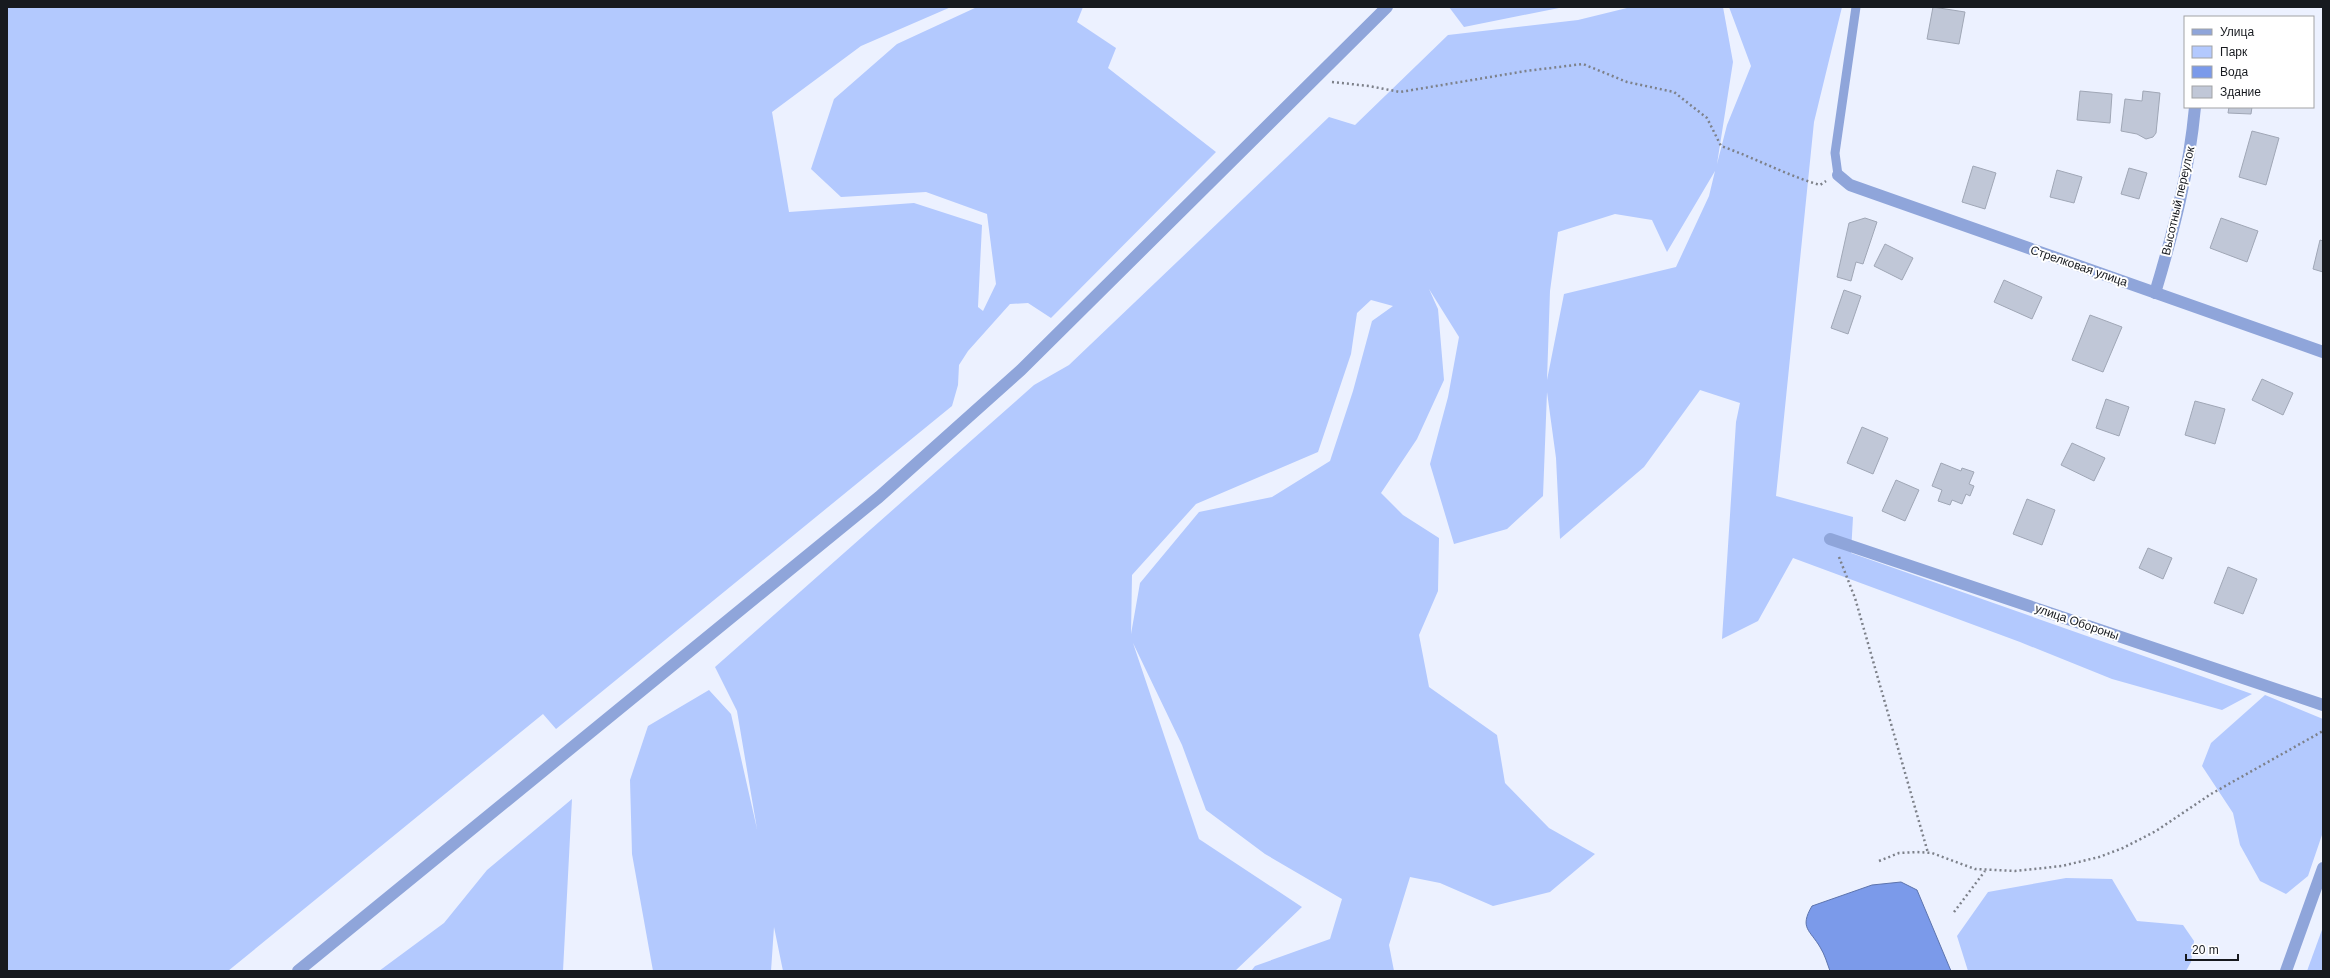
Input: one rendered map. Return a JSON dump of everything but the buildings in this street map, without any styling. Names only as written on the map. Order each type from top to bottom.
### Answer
[{"type":"street","points":[[298,971],[879,497],[1021,370],[1387,7]]},
{"type":"street","name":"Высотный переулок","points":[[2155,293],[2172,235],[2189,161],[2196,108]]},
{"type":"street","name":"Стрелковая улица","points":[[1838,174],[1850,185],[2323,352]]},
{"type":"street","name":"улица Обороны","points":[[1830,539],[2323,705]]},
{"type":"street","points":[[2286,971],[2323,868]]},
{"type":"lane","points":[[1838,174],[1835,153],[1856,7]]},
{"type":"path","points":[[1313,81],[1368,86],[1400,92],[1526,70],[1583,64],[1627,82],[1674,92],[1707,118],[1721,146],[1820,185],[1838,174]]},
{"type":"path","points":[[1830,539],[1846,571],[1929,853]]},
{"type":"path","points":[[1879,861],[1899,853],[1929,853],[1985,870],[2015,871],[2062,866],[2100,857],[2123,848],[2177,818],[2212,794],[2276,756],[2308,741],[2323,731]]},
{"type":"path","points":[[1954,912],[1985,870]]},
{"type":"green space","points":[[7,7],[951,7],[861,46],[772,112],[789,212],[914,203],[982,225],[978,307],[983,311],[996,284],[987,214],[926,192],[841,197],[811,169],[834,99],[897,44],[977,7],[1083,7],[1077,22],[1116,48],[1108,68],[1216,152],[1051,318],[1028,303],[1010,304],[968,351],[959,365],[958,385],[952,406],[556,729],[543,714],[228,971],[7,971]]},
{"type":"green space","points":[[1449,7],[1564,7],[1464,27]]},
{"type":"green space","points":[[1631,7],[1723,7],[1733,62],[1717,164],[1727,125],[1751,66],[1729,7],[1842,7],[1814,122],[1776,496],[1853,517],[1851,553],[2252,694],[2222,710],[2112,679],[2020,642],[1793,558],[1758,621],[1722,639],[1736,422],[1740,403],[1700,390],[1644,467],[1560,539],[1556,458],[1547,392],[1543,496],[1507,529],[1454,544],[1430,464],[1448,397],[1459,337],[1429,289],[1438,309],[1444,380],[1417,439],[1381,493],[1403,515],[1439,538],[1438,591],[1419,635],[1429,687],[1497,735],[1505,783],[1549,828],[1595,854],[1550,892],[1493,906],[1440,883],[1410,877],[1389,945],[1394,971],[1251,971],[1255,966],[1330,939],[1342,899],[1265,854],[1206,810],[1182,745],[1133,643],[1199,839],[1302,907],[1235,971],[783,971],[774,927],[771,971],[653,971],[632,854],[630,780],[648,726],[709,690],[731,714],[757,829],[737,711],[715,667],[1034,385],[1069,365],[1329,117],[1355,125],[1448,35],[1578,20]],"holes":[[[1715,171],[1709,196],[1676,267],[1564,294],[1547,380],[1550,291],[1558,232],[1615,214],[1652,220],[1667,252]],[[1371,300],[1393,306],[1372,321],[1353,391],[1330,461],[1272,497],[1199,512],[1140,583],[1131,634],[1132,575],[1196,504],[1318,452],[1351,354],[1357,313]]]},
{"type":"green space","points":[[2265,695],[2323,719],[2323,832],[2308,876],[2286,894],[2260,881],[2240,845],[2233,813],[2202,766],[2211,743]]},
{"type":"green space","points":[[572,799],[563,971],[379,971],[444,923],[487,870]]},
{"type":"green space","points":[[2066,878],[2112,879],[2137,921],[2183,925],[2194,941],[2191,962],[2186,971],[1968,971],[1957,936],[1988,892]]},
{"type":"green space","points":[[2323,927],[2323,971],[2307,971]]},
{"type":"water","points":[[1901,882],[1917,890],[1951,971],[1830,971],[1822,950],[1807,928],[1806,919],[1812,906],[1872,885]]}]
